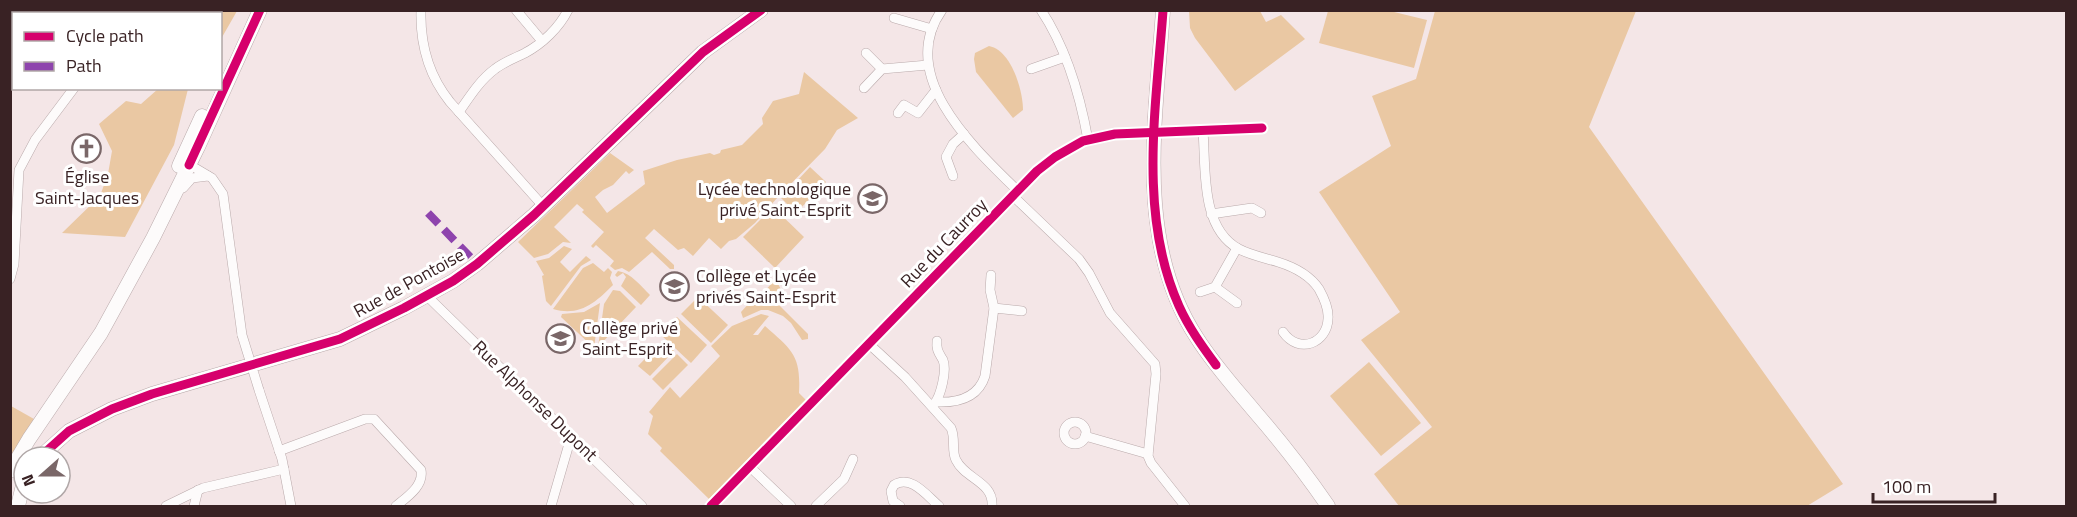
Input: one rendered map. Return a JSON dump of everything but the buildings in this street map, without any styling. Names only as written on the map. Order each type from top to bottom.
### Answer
[{"type":"street","points":[[222,75],[258,10]]},
{"type":"street","points":[[222,85],[258,10]]},
{"type":"street","points":[[421,10],[423,42],[432,73],[442,92],[543,206]]},
{"type":"street","points":[[516,10],[542,41]]},
{"type":"street","points":[[459,112],[477,86],[494,70],[542,41],[558,26],[568,10]]},
{"type":"street","name":"Rue de Pontoise","points":[[53,445],[69,431],[112,409],[152,394],[332,342],[370,326],[428,296],[472,269],[543,206],[703,52],[761,10]]},
{"type":"street","points":[[942,10],[932,29],[928,47],[928,65],[936,90],[976,149],[1015,194],[1079,259],[1110,313],[1155,364],[1156,375],[1148,454],[1151,463],[1185,507]]},
{"type":"street","points":[[1041,10],[1065,57],[1078,93],[1088,140]]},
{"type":"street","points":[[1163,10],[1155,132],[1155,208],[1164,262],[1174,295],[1187,322],[1216,365],[1303,470],[1328,507]]},
{"type":"street","points":[[894,18],[932,29]]},
{"type":"street","points":[[866,53],[882,69]]},
{"type":"street","points":[[1030,69],[1065,57]]},
{"type":"street","points":[[864,88],[882,69],[928,65]]},
{"type":"street","points":[[10,279],[14,264],[18,175],[31,146],[73,90]]},
{"type":"street","points":[[157,231],[215,90]]},
{"type":"street","points":[[10,471],[101,333],[220,90]]},
{"type":"street","points":[[898,113],[904,105],[918,113],[936,90]]},
{"type":"street","name":"Rue du Caurroy","points":[[711,507],[1015,194],[1055,157],[1088,140],[1121,133],[1262,128]]},
{"type":"street","points":[[1203,131],[1208,201],[1211,214],[1221,232],[1237,248],[1299,270],[1311,279],[1320,291],[1328,318],[1322,335],[1310,344],[1300,345],[1292,342],[1283,332]]},
{"type":"street","points":[[953,176],[946,157],[953,144],[964,134]]},
{"type":"street","points":[[185,162],[208,176],[218,186],[225,200],[242,335],[279,451],[291,507]]},
{"type":"street","points":[[135,267],[170,213],[186,182],[195,177],[208,176]]},
{"type":"street","points":[[1211,214],[1256,211],[1251,197]]},
{"type":"street","points":[[1200,292],[1215,287],[1237,248]]},
{"type":"street","points":[[934,404],[962,399],[982,384],[994,308],[990,290],[991,275]]},
{"type":"street","points":[[1215,287],[1237,303]]},
{"type":"street","name":"Rue Alphonse Dupont","points":[[428,296],[642,507]]},
{"type":"street","points":[[994,308],[1022,311]]},
{"type":"street","points":[[934,404],[941,389],[944,366],[936,349],[937,341]]},
{"type":"street","points":[[869,344],[934,404],[954,436],[953,450],[957,461],[988,490],[992,496],[992,507]]},
{"type":"street","points":[[279,451],[365,419],[374,419],[422,473],[416,488],[396,507]]},
{"type":"street","points":[[551,507],[571,436]]},
{"type":"street","points":[[1085,436],[1148,454]]},
{"type":"street","points":[[816,507],[844,479],[853,459]]},
{"type":"street","points":[[750,467],[791,507]]},
{"type":"street","points":[[166,507],[198,490],[284,469]]},
{"type":"street","points":[[900,507],[893,501],[891,491],[894,484],[904,481],[910,482],[939,507]]},
{"type":"street","points":[[194,507],[198,490]]},
{"type":"shaded area","points":[[11,10],[22,11],[12,12],[11,60]]},
{"type":"shaded area","points":[[175,10],[237,11],[222,37],[222,12],[176,12]]},
{"type":"shaded area","points":[[1189,11],[1260,11],[1266,22],[1281,15],[1305,39],[1235,91],[1195,38],[1190,28]]},
{"type":"shaded area","points":[[1328,11],[1390,11],[1427,20],[1414,68],[1319,43]]},
{"type":"shaded area","points":[[1435,11],[1636,11],[1589,127],[1843,484],[1807,506],[1399,506],[1374,474],[1432,427],[1361,340],[1400,312],[1319,192],[1391,146],[1372,96],[1416,79]]},
{"type":"shaded area","points":[[989,46],[1004,55],[1018,82],[1023,110],[1013,118],[976,72],[975,53]]},
{"type":"shaded area","points":[[804,72],[858,118],[837,130],[825,149],[755,223],[721,249],[709,238],[693,256],[684,248],[678,250],[654,229],[645,238],[674,265],[674,269],[670,269],[652,252],[629,272],[622,268],[615,270],[610,266],[614,261],[596,245],[593,248],[591,246],[604,232],[582,212],[584,210],[577,204],[554,227],[571,243],[563,242],[548,254],[534,258],[518,242],[610,153],[634,170],[629,174],[626,171],[613,185],[595,197],[607,213],[645,184],[643,171],[677,160],[710,153],[714,155],[720,153],[721,150],[742,145],[763,124],[762,118],[773,101],[799,94]]},
{"type":"shaded area","points":[[157,90],[188,90],[174,145],[125,237],[62,233],[100,196],[108,174],[112,151],[99,124],[126,101],[141,104]]},
{"type":"shaded area","points":[[810,167],[826,182],[796,213],[781,198]]},
{"type":"shaded area","points":[[773,207],[804,237],[775,268],[743,237]]},
{"type":"shaded area","points":[[564,246],[572,249],[560,262],[570,272],[586,256],[591,260],[581,266],[551,306],[546,301],[542,276],[544,275],[536,261],[549,258]]},
{"type":"shaded area","points":[[593,263],[604,272],[608,268],[612,272],[610,278],[613,285],[587,306],[571,311],[553,309],[583,268]]},
{"type":"shaded area","points":[[618,271],[623,272],[631,277],[650,295],[641,305],[621,286],[626,277],[623,273],[617,277],[615,275]]},
{"type":"shaded area","points":[[777,282],[784,295],[777,303],[808,334],[808,339],[802,340],[791,323],[783,316],[768,310],[761,310],[743,318],[741,312],[751,301],[754,303],[772,283]]},
{"type":"shaded area","points":[[613,290],[620,291],[636,307],[598,347],[604,304]]},
{"type":"shaded area","points":[[698,297],[728,325],[711,343],[681,314]]},
{"type":"shaded area","points":[[600,303],[594,348],[561,317],[562,314],[584,312]]},
{"type":"shaded area","points":[[761,314],[769,316],[753,335],[758,335],[765,326],[793,354],[798,370],[799,393],[806,400],[709,499],[660,451],[662,448],[648,434],[653,416],[649,412],[670,387],[680,398],[720,356],[711,346],[732,326]]},
{"type":"shaded area","points":[[677,317],[707,345],[691,363],[660,334]]},
{"type":"shaded area","points":[[663,340],[674,351],[650,376],[638,366]]},
{"type":"shaded area","points":[[677,354],[688,365],[663,390],[652,379]]},
{"type":"shaded area","points":[[1369,362],[1421,423],[1381,456],[1330,396]]},
{"type":"shaded area","points":[[11,406],[34,419],[19,445],[12,445],[11,458]]},
{"type":"marked path","points":[[428,213],[477,264]]},
{"type":"cycle path","points":[[189,165],[260,10]]},
{"type":"cycle path","points":[[53,445],[69,431],[112,409],[152,394],[340,339],[453,281],[477,264],[534,215],[703,52],[761,10]]},
{"type":"cycle path","points":[[1163,11],[1153,161],[1158,235],[1166,271],[1179,306],[1191,329],[1216,365]]},
{"type":"cycle path","points":[[711,506],[1037,171],[1055,157],[1083,141],[1115,134],[1262,128]]},
{"type":"place","name":"Église Saint-Jacques","points":[[87,148]]},
{"type":"place","name":"Lycée technologique privé Saint-Esprit","points":[[872,199]]},
{"type":"place","name":"Collège et Lycée privés Saint-Esprit","points":[[675,286]]},
{"type":"place","name":"Collège privé Saint-Esprit","points":[[561,338]]}]
